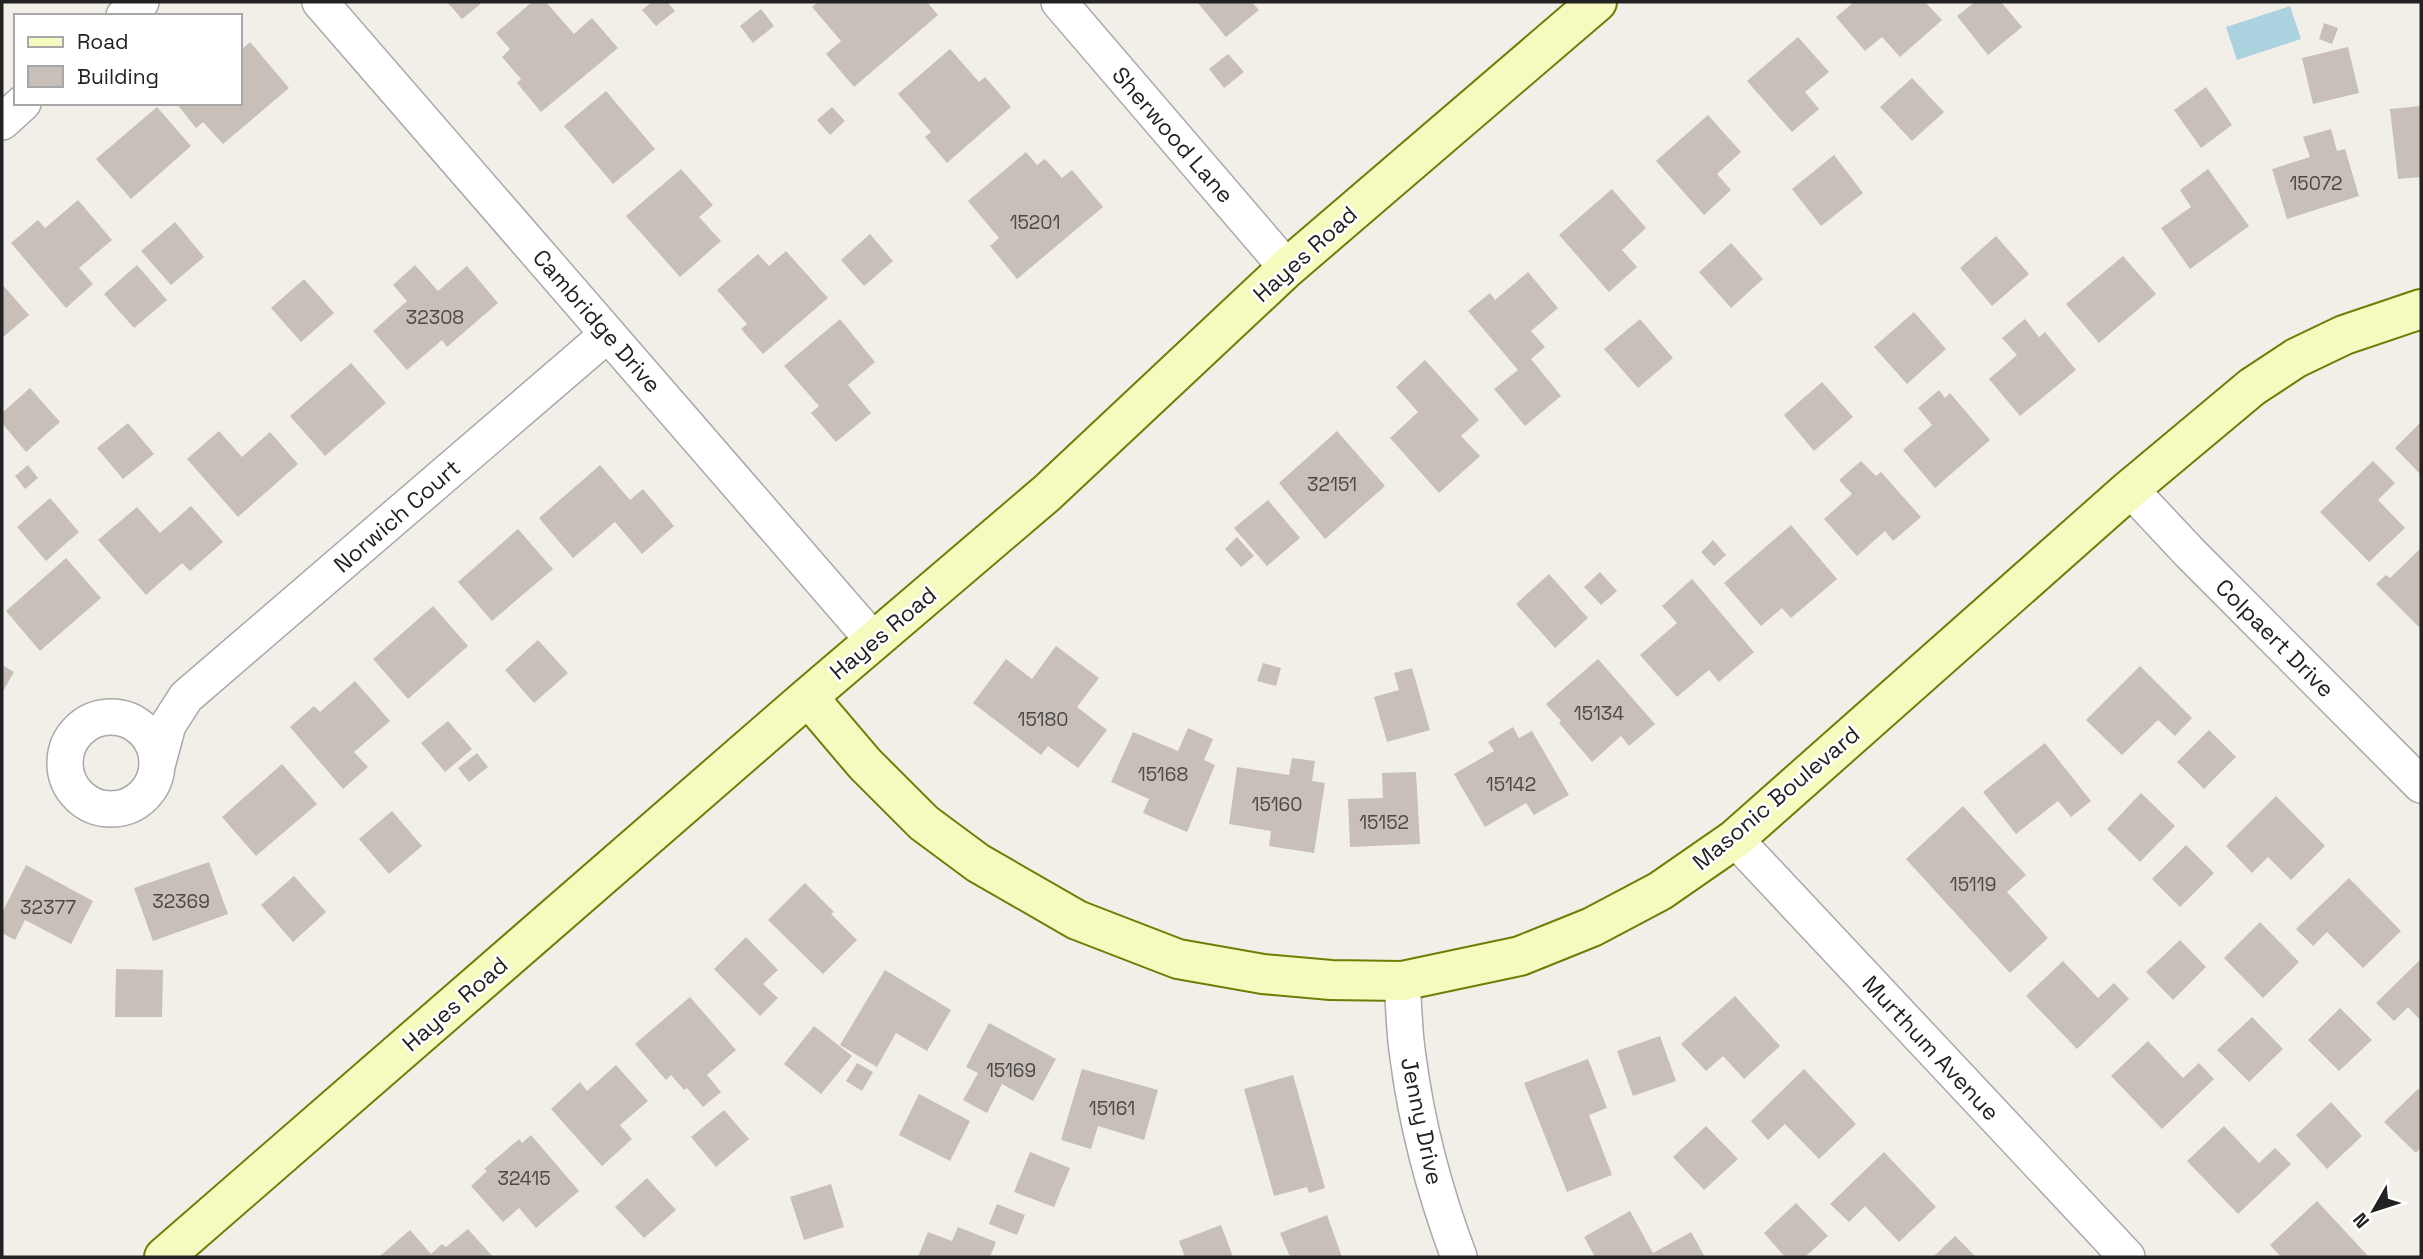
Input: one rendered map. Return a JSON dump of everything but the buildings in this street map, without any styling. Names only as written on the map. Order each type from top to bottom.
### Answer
[{"type":"street","points":[[126,14],[141,2]]},
{"type":"street","name":"Cambridge Drive","points":[[320,2],[874,641]]},
{"type":"street","name":"Sherwood Lane","points":[[1059,2],[1287,268]]},
{"type":"street","name":"Hayes Road","points":[[164,1257],[808,697],[1047,493],[1287,268],[1597,2]]},
{"type":"street","points":[[2,122],[21,105]]},
{"type":"street","name":"Masonic Boulevard","points":[[808,697],[864,764],[924,823],[978,863],[1077,920],[1178,959],[1263,974],[1331,980],[1402,981],[1520,956],[1592,927],[1660,891],[1735,839],[2130,489],[2252,387],[2296,358],[2344,335],[2421,309]]},
{"type":"street","name":"Norwich Court","points":[[186,697],[123,718],[107,717],[93,721],[75,735],[65,756],[66,771],[71,786],[80,797],[93,806],[108,810],[124,808],[137,802],[149,791],[156,777],[167,725],[186,697],[608,334]]},
{"type":"street","name":"Colpaert Drive","points":[[2130,489],[2199,563],[2421,785]]},
{"type":"street","points":[[123,718],[137,724],[147,734],[155,747],[158,762]]},
{"type":"street","name":"Murthum Avenue","points":[[1735,839],[2127,1257]]},
{"type":"street","name":"Jenny Drive","points":[[1402,981],[1406,1045],[1414,1095],[1437,1198],[1459,1257]]},
{"type":"water","points":[[2290,6],[2301,39],[2237,60],[2226,27]]}]
